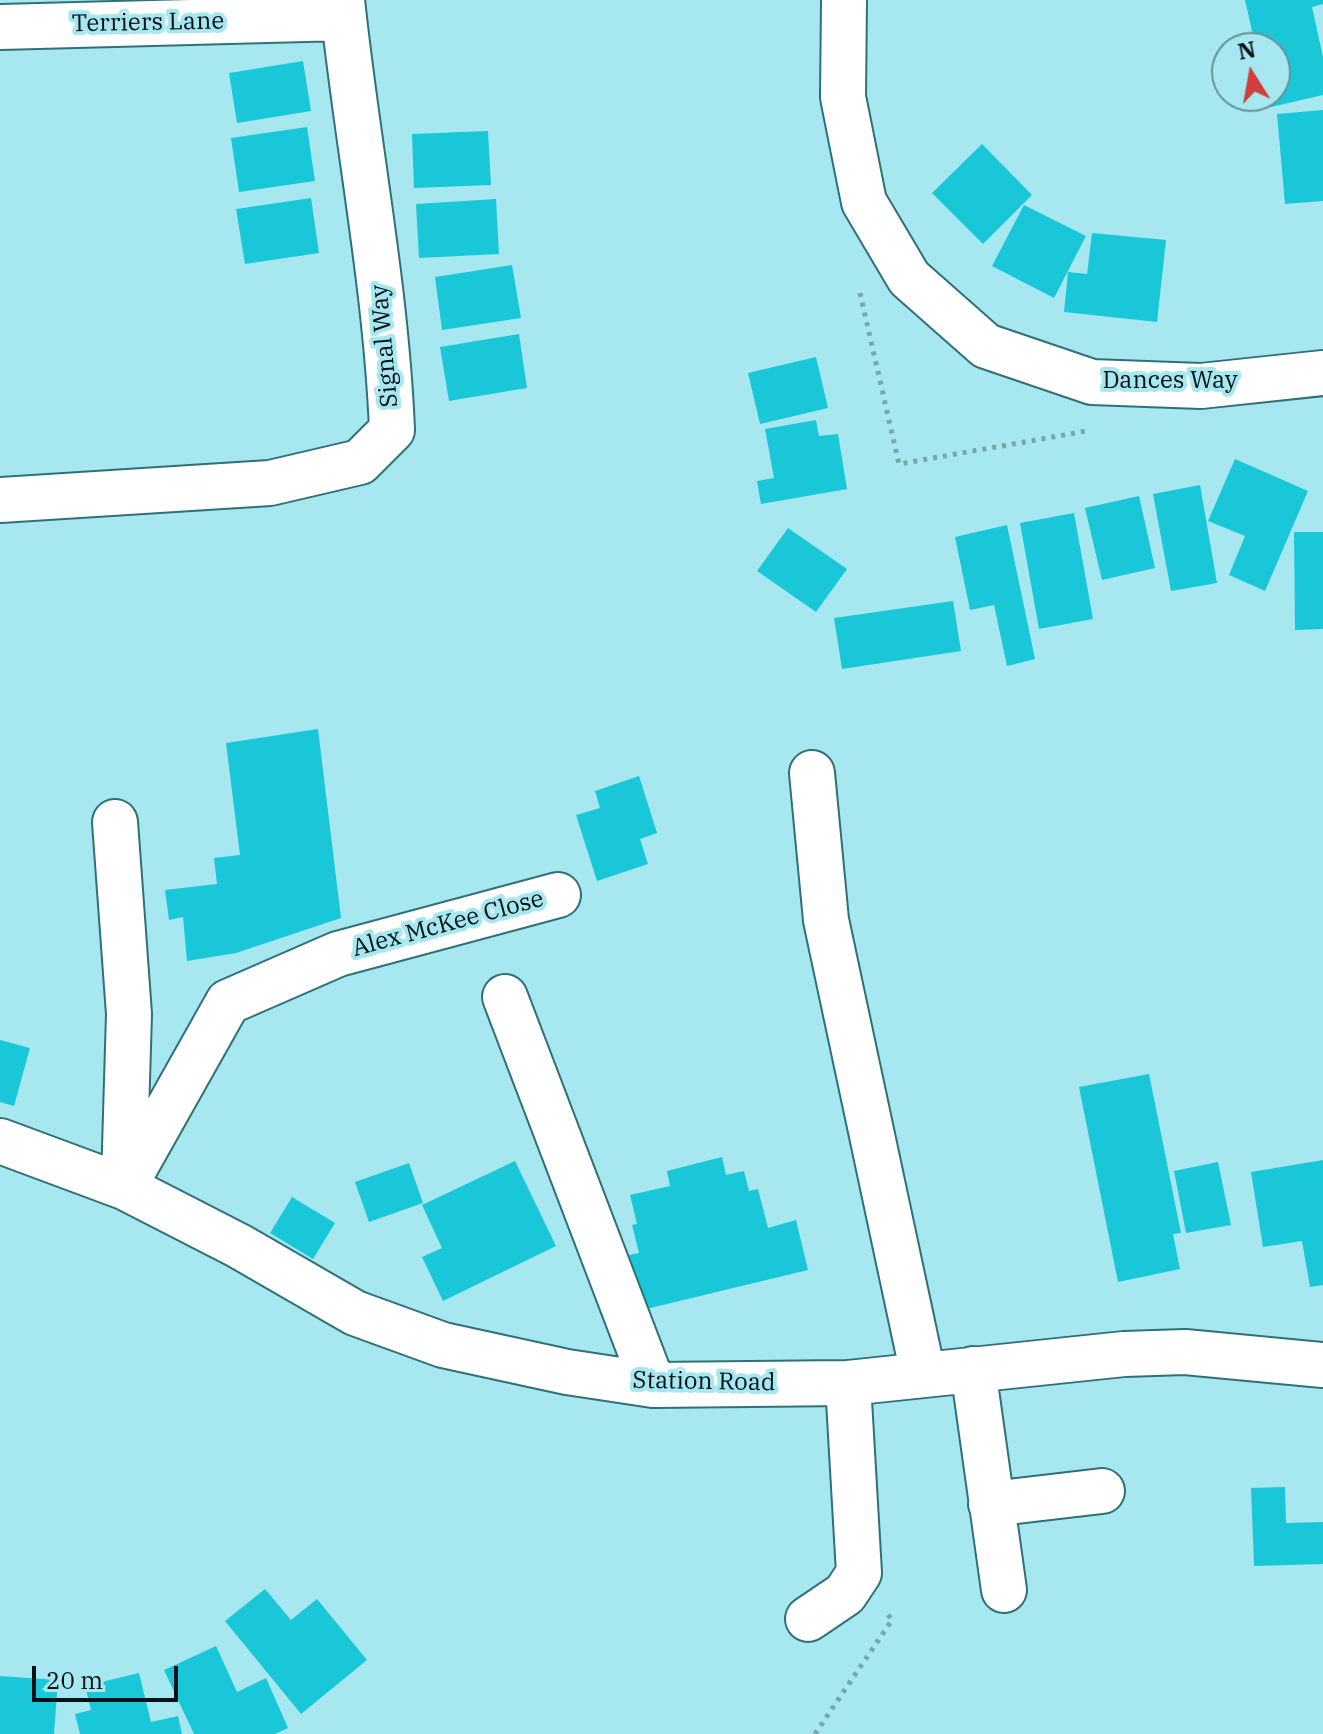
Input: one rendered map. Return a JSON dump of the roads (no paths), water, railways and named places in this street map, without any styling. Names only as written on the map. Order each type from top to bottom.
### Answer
[{"type":"street","name":"Dances Way","points":[[844,0],[843,97],[864,202],[909,278],[986,346],[1092,382],[1201,386],[1323,373]]},
{"type":"street","name":"Terriers Lane","points":[[0,27],[343,9]]},
{"type":"street","name":"Signal Way","points":[[0,500],[270,483],[360,462],[392,430],[384,311],[343,9]]},
{"type":"street","points":[[812,773],[826,920],[923,1374]]},
{"type":"street","points":[[115,822],[129,1014],[124,1187]]},
{"type":"street","name":"Alex McKee Close","points":[[124,1187],[228,1002],[338,954],[558,895]]},
{"type":"street","points":[[505,997],[653,1385]]},
{"type":"street","name":"Station Road","points":[[0,1141],[124,1187],[239,1246],[355,1313],[443,1345],[567,1372],[653,1385],[848,1383],[1124,1354],[1185,1352],[1323,1365]]},
{"type":"street","points":[[973,1369],[1004,1590]]},
{"type":"street","points":[[808,1619],[845,1594],[859,1573],[848,1383]]},
{"type":"street","points":[[991,1504],[1102,1491]]}]
